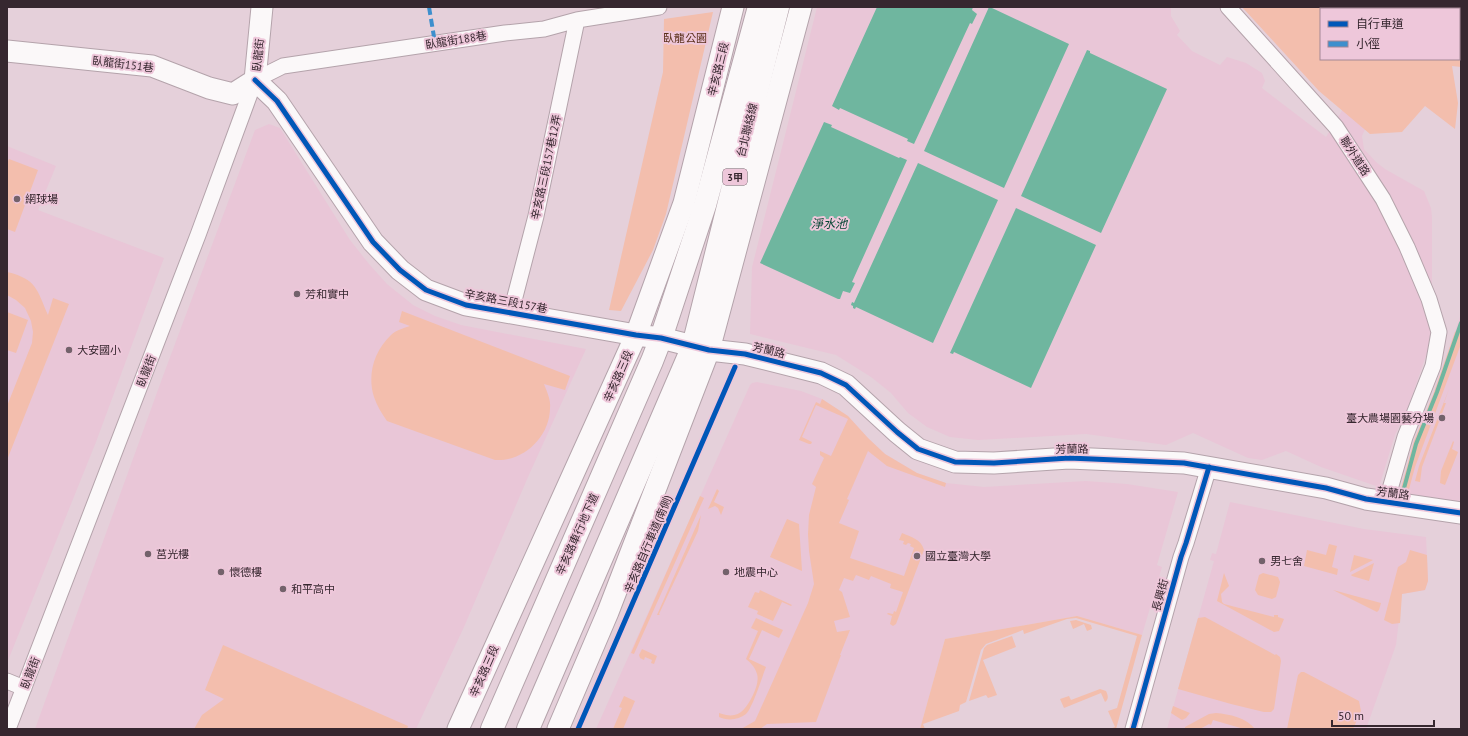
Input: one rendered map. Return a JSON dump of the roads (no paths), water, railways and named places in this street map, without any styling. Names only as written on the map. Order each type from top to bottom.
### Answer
[{"type":"main road","name":"台北聯絡線","points":[[661,338],[705,205],[759,7]]},
{"type":"main road","name":"台北聯絡線","points":[[701,348],[778,7]]},
{"type":"main road","name":"辛亥路車行地下道","points":[[492,729],[661,338]]},
{"type":"main road","points":[[528,729],[683,371],[701,348]]},
{"type":"street","name":"臥龍街","points":[[8,729],[195,242],[255,80],[262,7]]},
{"type":"street","name":"臥龍街188巷","points":[[255,80],[283,66],[498,34],[544,29],[577,20],[660,7]]},
{"type":"street","name":"辛亥路三段","points":[[458,729],[636,335],[684,203],[733,7]]},
{"type":"street","points":[[558,729],[590,650],[608,612],[701,348],[801,7]]},
{"type":"street","name":"聯外道路","points":[[1229,8],[1336,126],[1383,199],[1418,271],[1429,298],[1439,332],[1433,366],[1406,437],[1388,492],[1386,503]]},
{"type":"street","name":"辛亥路三段157巷12弄","points":[[511,312],[536,216],[577,20]]},
{"type":"street","name":"臥龍街151巷","points":[[7,51],[152,66],[209,88],[233,94],[255,80]]},
{"type":"street","name":"辛亥路三段157巷","points":[[255,80],[277,101],[373,242],[400,270],[426,290],[466,305],[636,335],[661,338],[701,348]]},
{"type":"street","name":"芳蘭路","points":[[701,348],[745,354],[821,373],[846,385],[897,432],[918,449],[955,462],[994,463],[1069,458],[1184,462],[1326,488],[1359,498],[1386,503],[1461,513]]},
{"type":"street","name":"長興街","points":[[1133,729],[1181,557],[1209,467]]},
{"type":"street","points":[[7,681],[24,688]]},
{"type":"water","points":[[877,7],[973,7],[972,10],[977,14],[972,24],[970,23],[914,144],[907,141],[908,139],[840,108],[839,110],[832,106]]},
{"type":"water","points":[[989,7],[992,7],[1069,44],[1004,188],[924,151]]},
{"type":"water","points":[[1087,50],[1090,51],[1090,53],[1167,89],[1101,233],[1021,196]]},
{"type":"water","name":"淨水池","points":[[824,122],[832,125],[831,127],[899,158],[900,157],[907,160],[852,282],[855,283],[850,293],[843,291],[840,299],[760,263]]},
{"type":"water","points":[[918,163],[998,200],[933,343],[856,307],[855,309],[851,305],[852,302],[854,303]]},
{"type":"water","points":[[1016,208],[1096,245],[1031,388],[954,352],[953,354],[950,353]]},
{"type":"waterway","points":[[1403,492],[1416,444],[1437,392],[1461,323]]},
{"type":"place","name":"網球場","points":[[17,199]]},
{"type":"place","name":"芳和實中","points":[[297,294]]},
{"type":"place","name":"大安國小","points":[[69,350]]},
{"type":"place","name":"臺大農場園藝分場","points":[[1442,418]]},
{"type":"place","name":"莒光樓","points":[[148,554]]},
{"type":"place","name":"國立臺灣大學","points":[[917,556]]},
{"type":"place","name":"男七舍","points":[[1262,561]]},
{"type":"place","name":"懷德樓","points":[[221,572]]},
{"type":"place","name":"地震中心","points":[[726,572]]},
{"type":"place","name":"和平高中","points":[[283,589]]},
{"type":"park label","name":"臥龍公園","points":[[685,38]]}]
